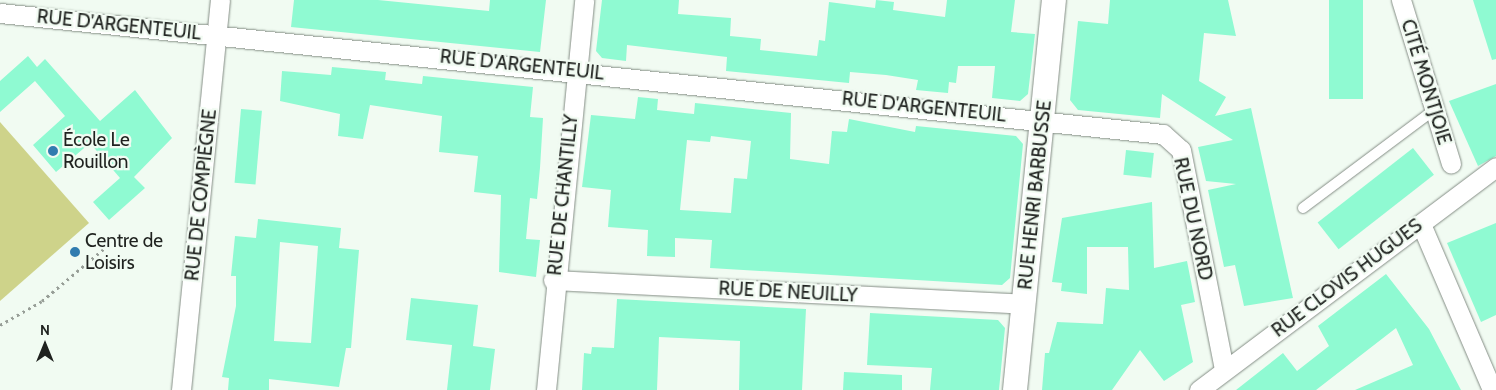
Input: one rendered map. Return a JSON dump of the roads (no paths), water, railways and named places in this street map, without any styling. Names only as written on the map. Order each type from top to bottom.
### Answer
[{"type":"street","name":"RUE DE COMPIÈGNE","points":[[181,390],[220,0]]},
{"type":"street","name":"RUE DE CHANTILLY","points":[[546,390],[553,280],[584,0]]},
{"type":"street","name":"RUE HENRI BARBUSSE","points":[[1015,390],[1054,0]]},
{"type":"street","name":"CITÉ MONTJOIE","points":[[1401,0],[1451,164]]},
{"type":"street","name":"RUE D'ARGENTEUIL","points":[[0,13],[1043,119]]},
{"type":"street","name":"RUE DU NORD","points":[[1043,119],[1163,134],[1181,150],[1224,370]]},
{"type":"street","name":"RUE CLOVIS HUGUES","points":[[1199,390],[1496,167]]},
{"type":"street","points":[[1421,224],[1492,390]]},
{"type":"street","name":"RUE DE NEUILLY","points":[[553,280],[1024,304]]},
{"type":"lane","points":[[1303,208],[1434,110]]},
{"type":"place","name":"École Le Rouillon","points":[[53,151]]},
{"type":"place","name":"Centre de Loisirs","points":[[75,252]]}]
